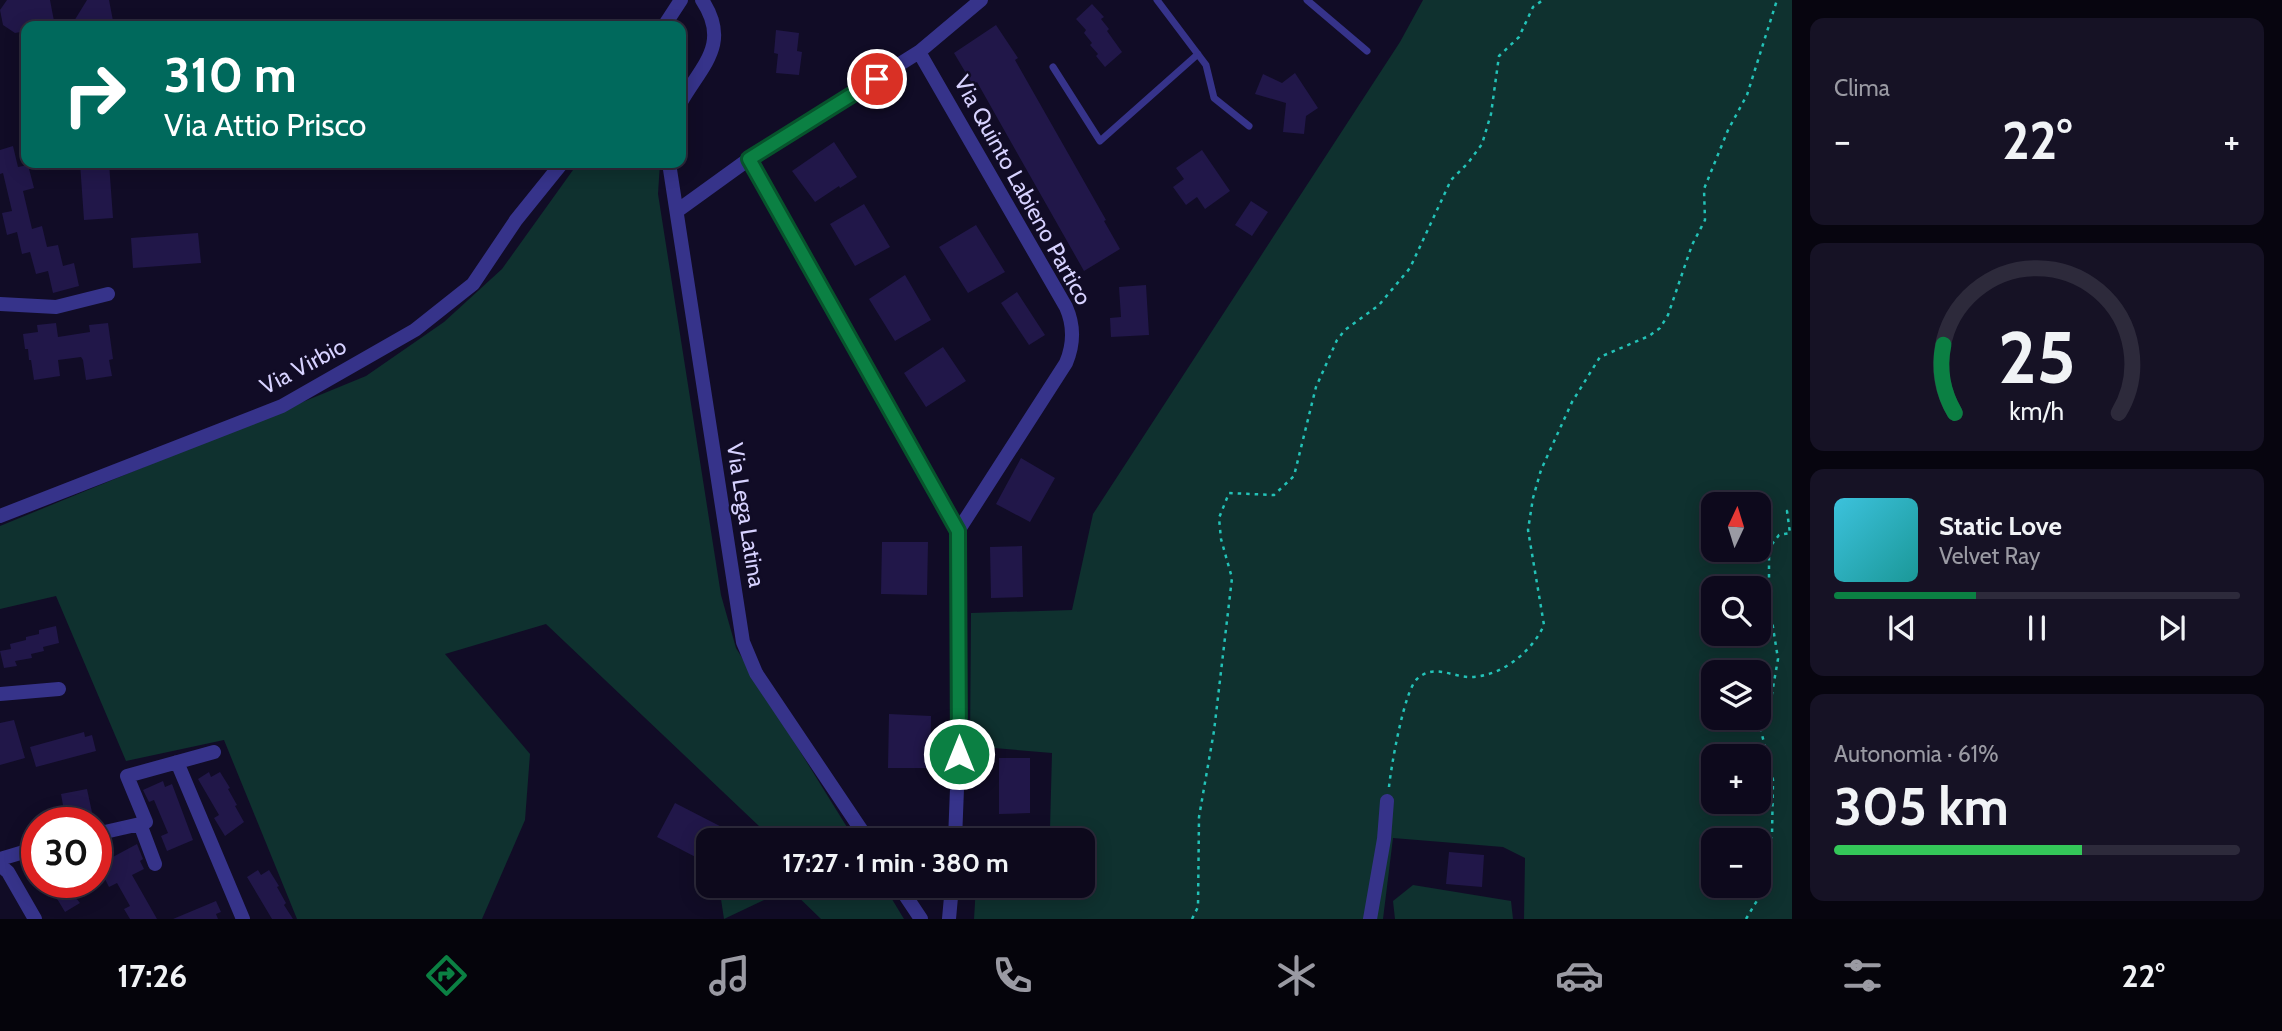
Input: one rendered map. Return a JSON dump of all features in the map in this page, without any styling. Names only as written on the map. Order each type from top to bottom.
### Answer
[{"type":"street","points":[[667,21],[681,0]]},
{"type":"street","points":[[686,95],[706,66],[713,49],[713,24],[702,0]]},
{"type":"street","points":[[677,211],[749,159],[919,52],[981,0]]},
{"type":"street","name":"Via Quinto Labieno Partico","points":[[919,52],[1066,307],[1072,335],[1066,362],[958,531]]},
{"type":"street","points":[[749,159],[958,531],[959,737],[955,828]]},
{"type":"street","name":"Via Virbio","points":[[0,516],[282,406],[415,330],[473,284],[516,220],[558,168]]},
{"type":"street","name":"Via Lega Latina","points":[[670,168],[743,642],[756,673],[860,828]]},
{"type":"street","points":[[0,304],[56,307],[108,294]]},
{"type":"street","points":[[0,694],[59,689]]},
{"type":"street","points":[[112,830],[146,822],[127,776],[215,752]]},
{"type":"street","points":[[177,762],[243,919]]},
{"type":"street","points":[[1370,919],[1384,838],[1387,801]]},
{"type":"street","points":[[140,824],[155,864]]},
{"type":"street","points":[[0,859],[21,853]]},
{"type":"street","points":[[0,865],[8,872],[35,919]]},
{"type":"street","points":[[907,898],[921,919]]},
{"type":"street","points":[[949,919],[950,898]]},
{"type":"lane","points":[[1157,0],[1208,71],[1214,98],[1249,126]]},
{"type":"lane","points":[[1307,0],[1367,51]]},
{"type":"lane","points":[[1053,67],[1100,141],[1198,54]]},
{"type":"path","points":[[1192,919],[1198,907],[1199,817],[1214,731],[1232,578],[1221,539],[1219,517],[1229,493],[1274,495],[1294,476],[1317,387],[1337,340],[1345,330],[1379,305],[1410,268],[1451,180],[1482,144],[1491,114],[1499,56],[1519,37],[1533,7],[1543,0]]},
{"type":"path","points":[[1387,801],[1390,771],[1408,693],[1418,677],[1436,671],[1472,677],[1503,668],[1525,653],[1539,637],[1544,625],[1528,530],[1541,470],[1572,402],[1600,357],[1649,336],[1660,328],[1668,314],[1692,245],[1705,220],[1704,189],[1728,130],[1747,95],[1777,0]]},
{"type":"path","points":[[1771,699],[1778,660],[1769,602],[1769,548],[1779,535],[1790,533],[1787,511],[1792,511]]},
{"type":"path","points":[[1746,919],[1767,884],[1768,848],[1772,835],[1773,780],[1761,730]]},
{"type":"green space","points":[[1423,0],[1792,0],[1792,919],[1524,919],[1525,858],[1503,847],[1393,838],[1383,919],[974,919],[975,898],[1095,898],[1095,828],[1050,828],[1052,753],[970,746],[971,613],[1072,610],[1093,514],[1400,42]]},
{"type":"green space","points":[[574,168],[660,168],[658,194],[721,595],[736,648],[848,828],[759,828],[546,624],[445,654],[530,754],[525,820],[482,919],[297,919],[224,740],[126,761],[56,596],[0,609],[0,526],[366,376],[444,322],[502,269]]},
{"type":"green space","points":[[1413,885],[1511,901],[1513,919],[1395,919],[1393,901]]},
{"type":"green space","points":[[721,898],[768,898],[724,919]]},
{"type":"green space","points":[[799,898],[891,898],[904,919],[821,919]]},
{"type":"building","points":[[7,0],[50,0],[54,21],[21,21],[21,32],[15,33],[3,25],[0,10]]},
{"type":"building","points":[[87,0],[109,0],[113,21],[74,21]]},
{"type":"building","points":[[1092,4],[1104,17],[1101,19],[1109,29],[1107,31],[1122,52],[1105,67],[1090,45],[1092,43],[1084,33],[1086,30],[1076,19]]},
{"type":"building","points":[[996,25],[1018,58],[1015,60],[1120,249],[1084,271],[977,82],[973,85],[954,53]]},
{"type":"building","points":[[776,30],[799,33],[797,51],[802,52],[799,75],[776,73]]},
{"type":"building","points":[[1295,73],[1318,108],[1306,116],[1304,134],[1283,132],[1286,103],[1255,94],[1263,74],[1282,83]]},
{"type":"building","points":[[834,142],[857,177],[815,202],[792,171]]},
{"type":"building","points":[[13,146],[18,167],[29,168],[34,188],[23,191],[32,229],[42,226],[47,247],[58,245],[63,266],[74,263],[79,286],[53,293],[48,271],[36,274],[30,252],[22,254],[17,232],[7,235],[2,213],[12,211],[3,173],[0,174],[0,150]]},
{"type":"building","points":[[1202,150],[1230,191],[1205,209],[1197,197],[1186,205],[1173,187],[1184,179],[1176,168]]},
{"type":"building","points":[[80,168],[109,168],[113,218],[84,220]]},
{"type":"building","points":[[1251,201],[1268,212],[1252,236],[1235,225]]},
{"type":"building","points":[[864,204],[890,247],[855,266],[830,224]]},
{"type":"building","points":[[976,225],[1005,272],[968,293],[939,247]]},
{"type":"building","points":[[198,233],[201,263],[133,268],[131,238]]},
{"type":"building","points":[[905,275],[931,320],[895,341],[869,299]]},
{"type":"building","points":[[1146,285],[1149,335],[1111,337],[1110,318],[1121,317],[1119,287]]},
{"type":"building","points":[[1017,292],[1045,335],[1029,345],[1001,303]]},
{"type":"building","points":[[56,323],[58,337],[90,332],[89,325],[108,323],[113,359],[109,360],[112,376],[86,380],[81,357],[58,360],[60,376],[34,380],[23,334],[38,332],[37,325]]},
{"type":"building","points":[[943,347],[966,381],[926,407],[904,373]]},
{"type":"building","points":[[1021,458],[1055,478],[1030,522],[996,504]]},
{"type":"building","points":[[882,542],[928,542],[927,595],[881,594]]},
{"type":"building","points":[[1022,546],[1023,597],[991,598],[990,547]]},
{"type":"building","points":[[56,626],[59,643],[43,647],[44,651],[31,654],[32,658],[15,661],[17,666],[4,668],[0,651],[11,649],[10,644],[39,634],[39,630]]},
{"type":"building","points":[[889,714],[931,716],[930,768],[888,768]]},
{"type":"building","points":[[14,720],[25,758],[0,765],[0,723]]},
{"type":"building","points":[[84,732],[85,737],[92,735],[96,751],[36,767],[30,747]]},
{"type":"building","points":[[999,758],[1030,758],[1030,813],[999,814]]},
{"type":"building","points":[[209,772],[211,777],[220,772],[244,822],[225,836],[214,818],[219,815],[198,779]]},
{"type":"building","points":[[163,781],[165,787],[172,784],[193,840],[167,851],[161,836],[168,833],[154,800],[149,802],[143,790]]},
{"type":"building","points":[[87,789],[91,807],[63,807],[61,794]]},
{"type":"building","points":[[675,803],[724,828],[696,828],[696,857],[657,837]]},
{"type":"building","points":[[137,844],[144,869],[132,875],[157,919],[130,919],[124,909],[130,906],[117,883],[112,886],[112,857]]},
{"type":"building","points":[[1449,852],[1484,855],[1482,887],[1446,884]]},
{"type":"building","points":[[258,870],[261,875],[269,870],[293,919],[272,919],[247,877]]},
{"type":"building","points":[[57,898],[76,898],[80,903],[65,912]]},
{"type":"building","points":[[216,901],[221,912],[216,914],[218,919],[173,919]]},
{"type":"route","points":[[877,79],[749,159],[958,531],[959,754]]}]
